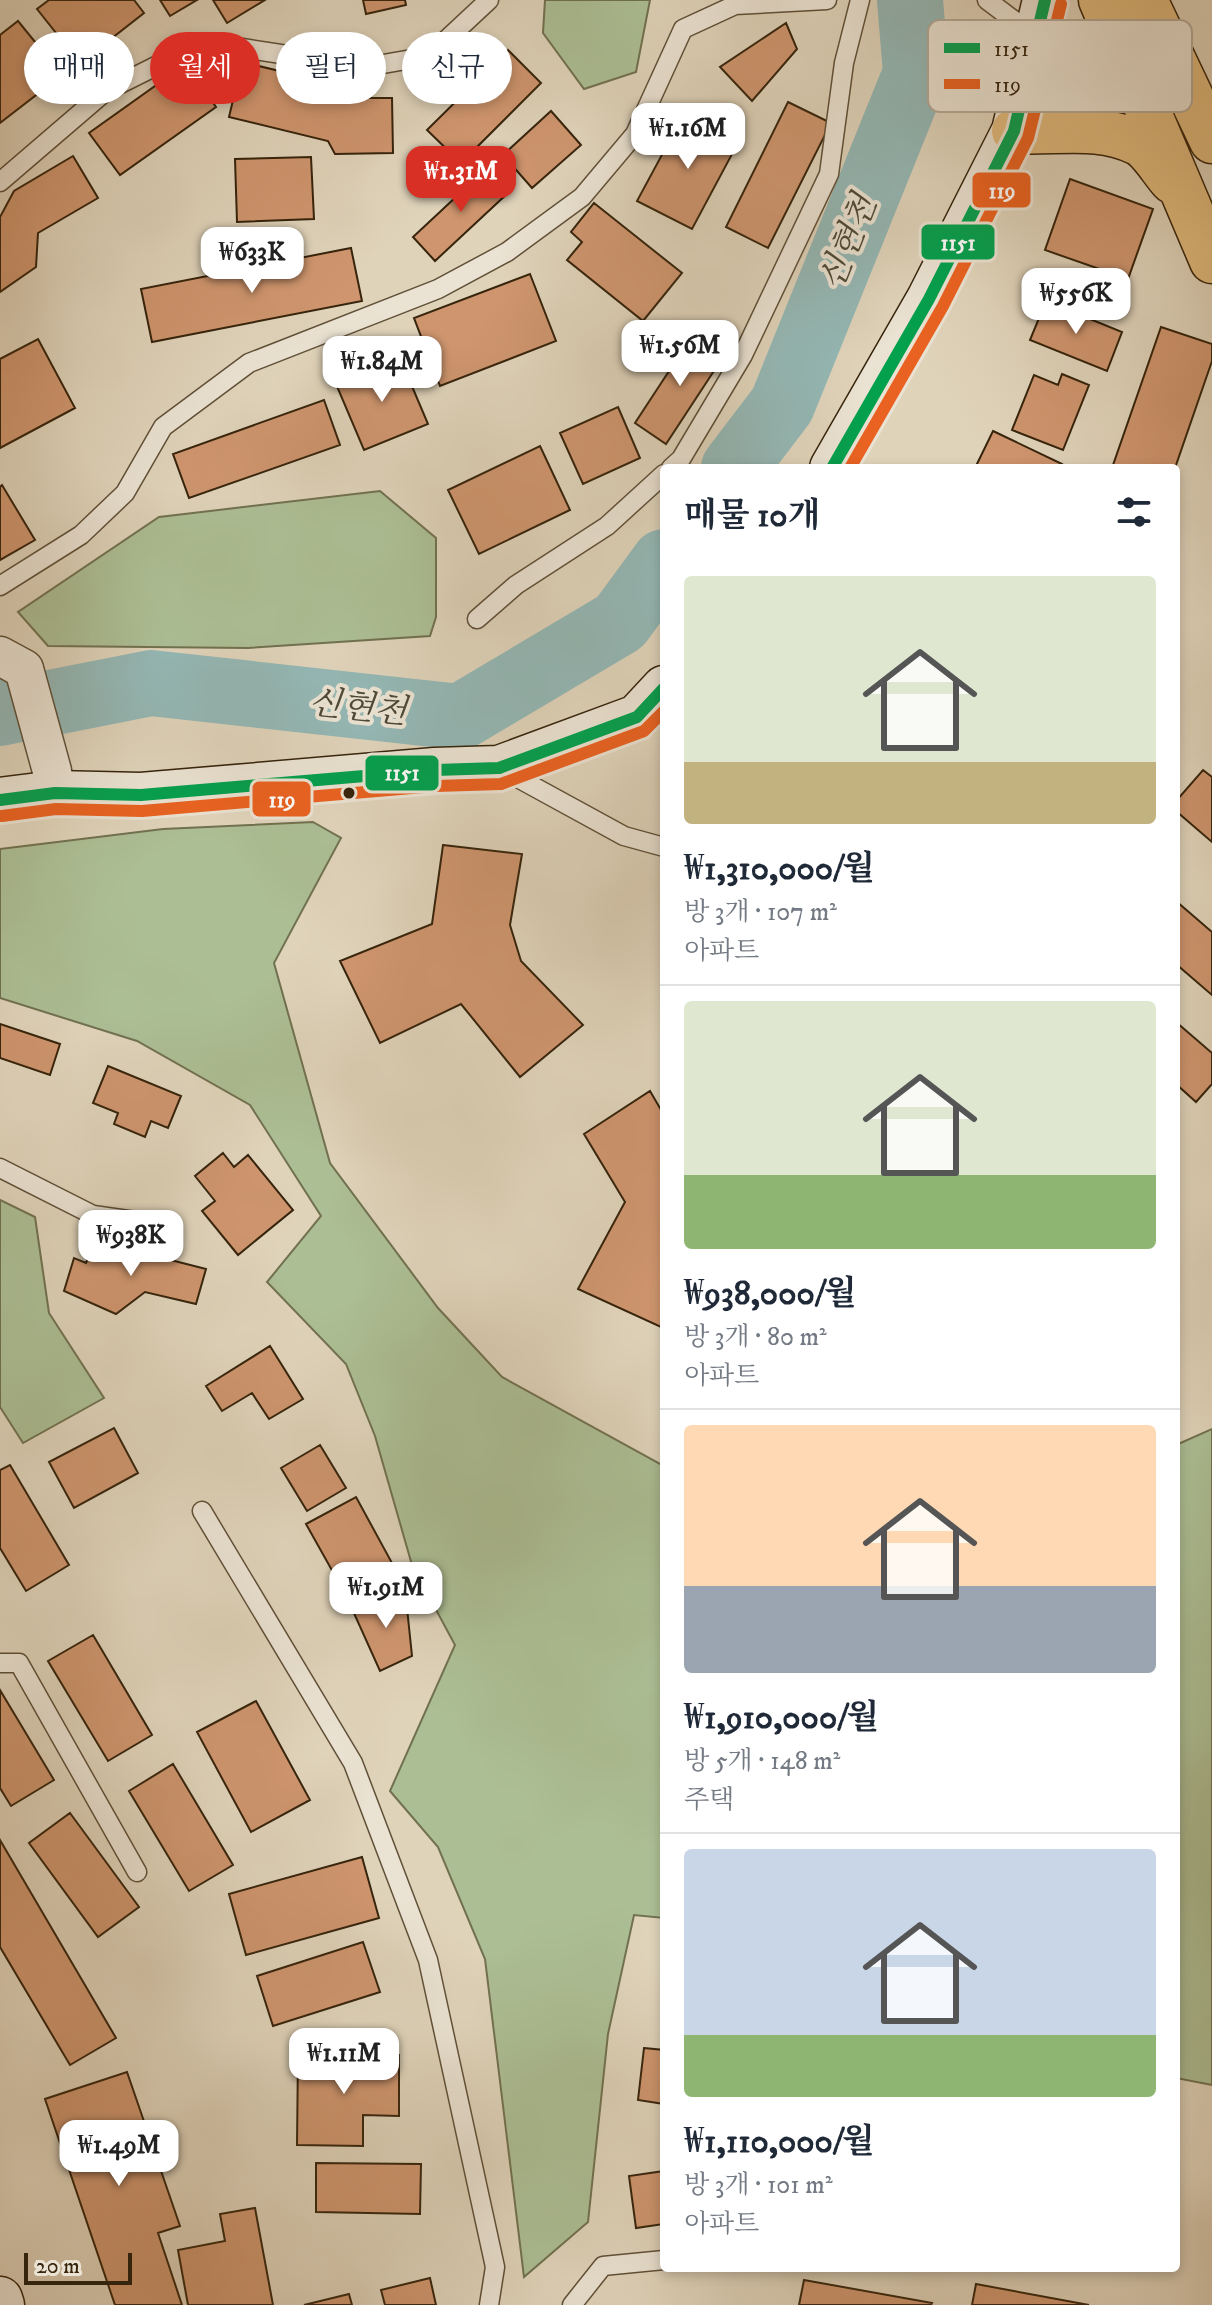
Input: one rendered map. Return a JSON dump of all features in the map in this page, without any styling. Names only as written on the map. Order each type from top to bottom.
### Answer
[{"type":"highway","points":[[1101,0],[1110,20]]},
{"type":"highway","points":[[1145,0],[1155,20]]},
{"type":"highway","points":[[1192,99],[1212,141]]},
{"type":"highway","points":[[1149,112],[1212,261]]},
{"type":"highway","points":[[1014,131],[1087,129],[1140,144],[1185,195]]},
{"type":"main road","points":[[834,464],[929,299],[1014,131],[1018,112]]},
{"type":"main road","points":[[0,800],[54,782],[141,795],[435,770],[499,768],[637,717],[660,692]]},
{"type":"main road","points":[[0,2299],[2,2305]]},
{"type":"street","points":[[12,662],[54,782]]},
{"type":"lane","points":[[0,182],[106,91],[188,50],[242,48],[366,67],[429,56],[489,0]]},
{"type":"lane","points":[[0,586],[81,535],[125,493],[163,427],[249,363],[438,289],[507,252],[582,197],[635,134],[683,29],[735,5],[827,0]]},
{"type":"lane","points":[[675,464],[743,355],[829,174],[844,63],[860,0]]},
{"type":"lane","points":[[987,0],[1040,19]]},
{"type":"lane","points":[[477,619],[516,585],[607,526],[660,478]]},
{"type":"lane","points":[[499,768],[624,836],[660,846]]},
{"type":"lane","points":[[0,1168],[93,1215],[156,1224]]},
{"type":"lane","points":[[202,1511],[353,1763],[428,1960],[495,2267],[489,2305]]},
{"type":"lane","points":[[0,1663],[19,1663],[137,1872]]},
{"type":"lane","points":[[572,2305],[603,2266],[660,2260]]},
{"type":"green space","points":[[545,0],[650,0],[636,72],[584,89],[543,33]]},
{"type":"green space","points":[[380,491],[436,538],[436,617],[430,636],[248,648],[48,646],[18,612],[159,517]]},
{"type":"green space","points":[[313,822],[341,838],[274,963],[330,1163],[438,1308],[502,1377],[660,1464],[660,1918],[634,1915],[608,2034],[588,2222],[524,2277],[485,1959],[438,1847],[390,1791],[455,1645],[412,1565],[375,1436],[346,1364],[267,1282],[321,1216],[250,1105],[137,1041],[0,998],[0,849],[163,829]]},
{"type":"green space","points":[[0,1200],[35,1217],[49,1313],[104,1398],[23,1443],[0,1407]]},
{"type":"green space","points":[[1212,1429],[1212,2085],[1180,2079],[1180,1443]]},
{"type":"building","points":[[49,0],[134,0],[144,13],[120,32],[55,32],[37,9]]},
{"type":"building","points":[[160,0],[197,0],[170,16]]},
{"type":"building","points":[[213,0],[265,0],[227,23]]},
{"type":"building","points":[[363,0],[405,0],[406,5],[366,14]]},
{"type":"building","points":[[18,21],[27,32],[24,32],[25,104],[0,123],[0,35]]},
{"type":"building","points":[[786,23],[797,49],[752,101],[720,67]]},
{"type":"building","points":[[512,54],[541,83],[461,163],[427,130],[453,104],[512,104]]},
{"type":"building","points":[[260,66],[276,70],[276,104],[386,104],[386,98],[392,98],[393,153],[335,154],[328,141],[229,117],[232,104],[260,104]]},
{"type":"building","points":[[150,90],[150,104],[214,104],[216,107],[120,175],[89,133],[134,104]]},
{"type":"building","points":[[788,102],[831,123],[768,248],[726,227]]},
{"type":"building","points":[[551,111],[581,145],[532,188],[503,155]]},
{"type":"building","points":[[685,112],[739,141],[692,229],[637,201]]},
{"type":"building","points":[[73,156],[98,198],[38,233],[36,267],[0,292],[0,217],[14,191]]},
{"type":"building","points":[[311,157],[314,219],[237,222],[235,159]]},
{"type":"building","points":[[487,168],[509,192],[435,261],[413,237]]},
{"type":"building","points":[[1070,179],[1153,209],[1128,279],[1045,250]]},
{"type":"building","points":[[594,203],[682,273],[643,321],[567,260],[582,242],[571,232]]},
{"type":"building","points":[[351,248],[362,301],[152,342],[141,289]]},
{"type":"building","points":[[530,274],[556,341],[440,386],[414,318]]},
{"type":"building","points":[[1046,301],[1122,332],[1107,371],[1030,340]]},
{"type":"building","points":[[1161,327],[1212,344],[1212,361],[1176,464],[1113,464]]},
{"type":"building","points":[[694,333],[725,354],[666,444],[635,423]]},
{"type":"building","points":[[38,339],[75,408],[0,448],[0,359]]},
{"type":"building","points":[[400,358],[428,424],[364,450],[336,384]]},
{"type":"building","points":[[1062,374],[1089,385],[1063,450],[1012,430],[1034,375],[1058,385]]},
{"type":"building","points":[[324,400],[340,445],[189,498],[173,454]]},
{"type":"building","points":[[618,407],[640,458],[583,484],[560,433]]},
{"type":"building","points":[[993,431],[1062,464],[977,464]]},
{"type":"building","points":[[540,446],[570,510],[479,554],[448,490]]},
{"type":"building","points":[[2,485],[35,540],[0,560],[0,487]]},
{"type":"building","points":[[1203,770],[1212,777],[1212,842],[1180,814],[1180,796]]},
{"type":"building","points":[[443,845],[522,854],[510,925],[521,961],[583,1025],[520,1077],[461,1004],[380,1043],[340,961],[432,924]]},
{"type":"building","points":[[1180,904],[1212,932],[1212,995],[1180,967]]},
{"type":"building","points":[[0,1024],[60,1044],[50,1075],[0,1058]]},
{"type":"building","points":[[1180,1025],[1212,1053],[1212,1084],[1196,1102],[1180,1088]]},
{"type":"building","points":[[108,1066],[181,1096],[168,1128],[151,1121],[145,1137],[114,1124],[118,1113],[93,1103]]},
{"type":"building","points":[[650,1091],[660,1108],[660,1327],[578,1289],[625,1202],[584,1134]]},
{"type":"building","points":[[223,1153],[234,1167],[248,1155],[293,1210],[238,1255],[202,1211],[215,1201],[195,1176]]},
{"type":"building","points":[[96,1241],[206,1269],[196,1304],[145,1292],[116,1314],[64,1291],[74,1258],[86,1263]]},
{"type":"building","points":[[270,1346],[303,1399],[269,1419],[252,1393],[222,1411],[206,1386]]},
{"type":"building","points":[[114,1428],[138,1473],[74,1508],[49,1462]]},
{"type":"building","points":[[320,1445],[346,1488],[307,1511],[281,1468]]},
{"type":"building","points":[[10,1465],[69,1565],[26,1591],[0,1548],[0,1470]]},
{"type":"building","points":[[356,1497],[392,1563],[343,1590],[306,1524]]},
{"type":"building","points":[[399,1590],[407,1608],[412,1656],[380,1671],[353,1611]]},
{"type":"building","points":[[93,1635],[152,1735],[108,1761],[48,1661]]},
{"type":"building","points":[[0,1690],[54,1780],[11,1806],[0,1788]]},
{"type":"building","points":[[256,1701],[310,1800],[251,1832],[197,1732]]},
{"type":"building","points":[[173,1764],[233,1865],[189,1891],[129,1791]]},
{"type":"building","points":[[70,1813],[139,1907],[98,1937],[29,1843]]},
{"type":"building","points":[[0,1840],[116,2038],[70,2065],[0,1947]]},
{"type":"building","points":[[362,1857],[379,1918],[246,1955],[229,1894]]},
{"type":"building","points":[[363,1942],[380,1992],[273,2026],[257,1976]]},
{"type":"building","points":[[644,2048],[660,2050],[660,2103],[638,2100]]},
{"type":"building","points":[[298,2054],[399,2055],[399,2116],[363,2115],[363,2146],[297,2145]]},
{"type":"building","points":[[127,2072],[180,2226],[158,2233],[182,2305],[115,2305],[45,2099]]},
{"type":"building","points":[[316,2163],[421,2164],[420,2214],[316,2212]]},
{"type":"building","points":[[660,2172],[660,2225],[636,2228],[629,2176]]},
{"type":"building","points":[[255,2208],[273,2305],[188,2305],[178,2250],[225,2241],[220,2214]]},
{"type":"building","points":[[430,2278],[436,2305],[385,2305],[381,2290]]},
{"type":"building","points":[[804,2280],[932,2303],[799,2305]]},
{"type":"building","points":[[976,2284],[1089,2305],[972,2305]]},
{"type":"building","points":[[349,2294],[352,2305],[304,2305]]},
{"type":"waterway","name":"신현천","points":[[737,464],[782,405],[916,73],[910,0]]},
{"type":"waterway","name":"신현천","points":[[0,713],[151,683],[460,717],[620,622],[660,567]]},
{"type":"transit line","name":"1151","points":[[1040,20],[1045,0]]},
{"type":"transit line","name":"119","points":[[1057,20],[1061,4]]},
{"type":"transit line","name":"1151","points":[[834,464],[929,299],[1014,131],[1018,112]]},
{"type":"transit line","name":"119","points":[[852,464],[943,306],[1028,138],[1034,112]]},
{"type":"transit line","name":"1151","points":[[0,800],[55,793],[141,795],[435,770],[499,768],[637,717],[660,692]]},
{"type":"transit line","name":"119","points":[[2,816],[56,809],[142,811],[436,786],[501,784],[644,731],[660,715]]}]
